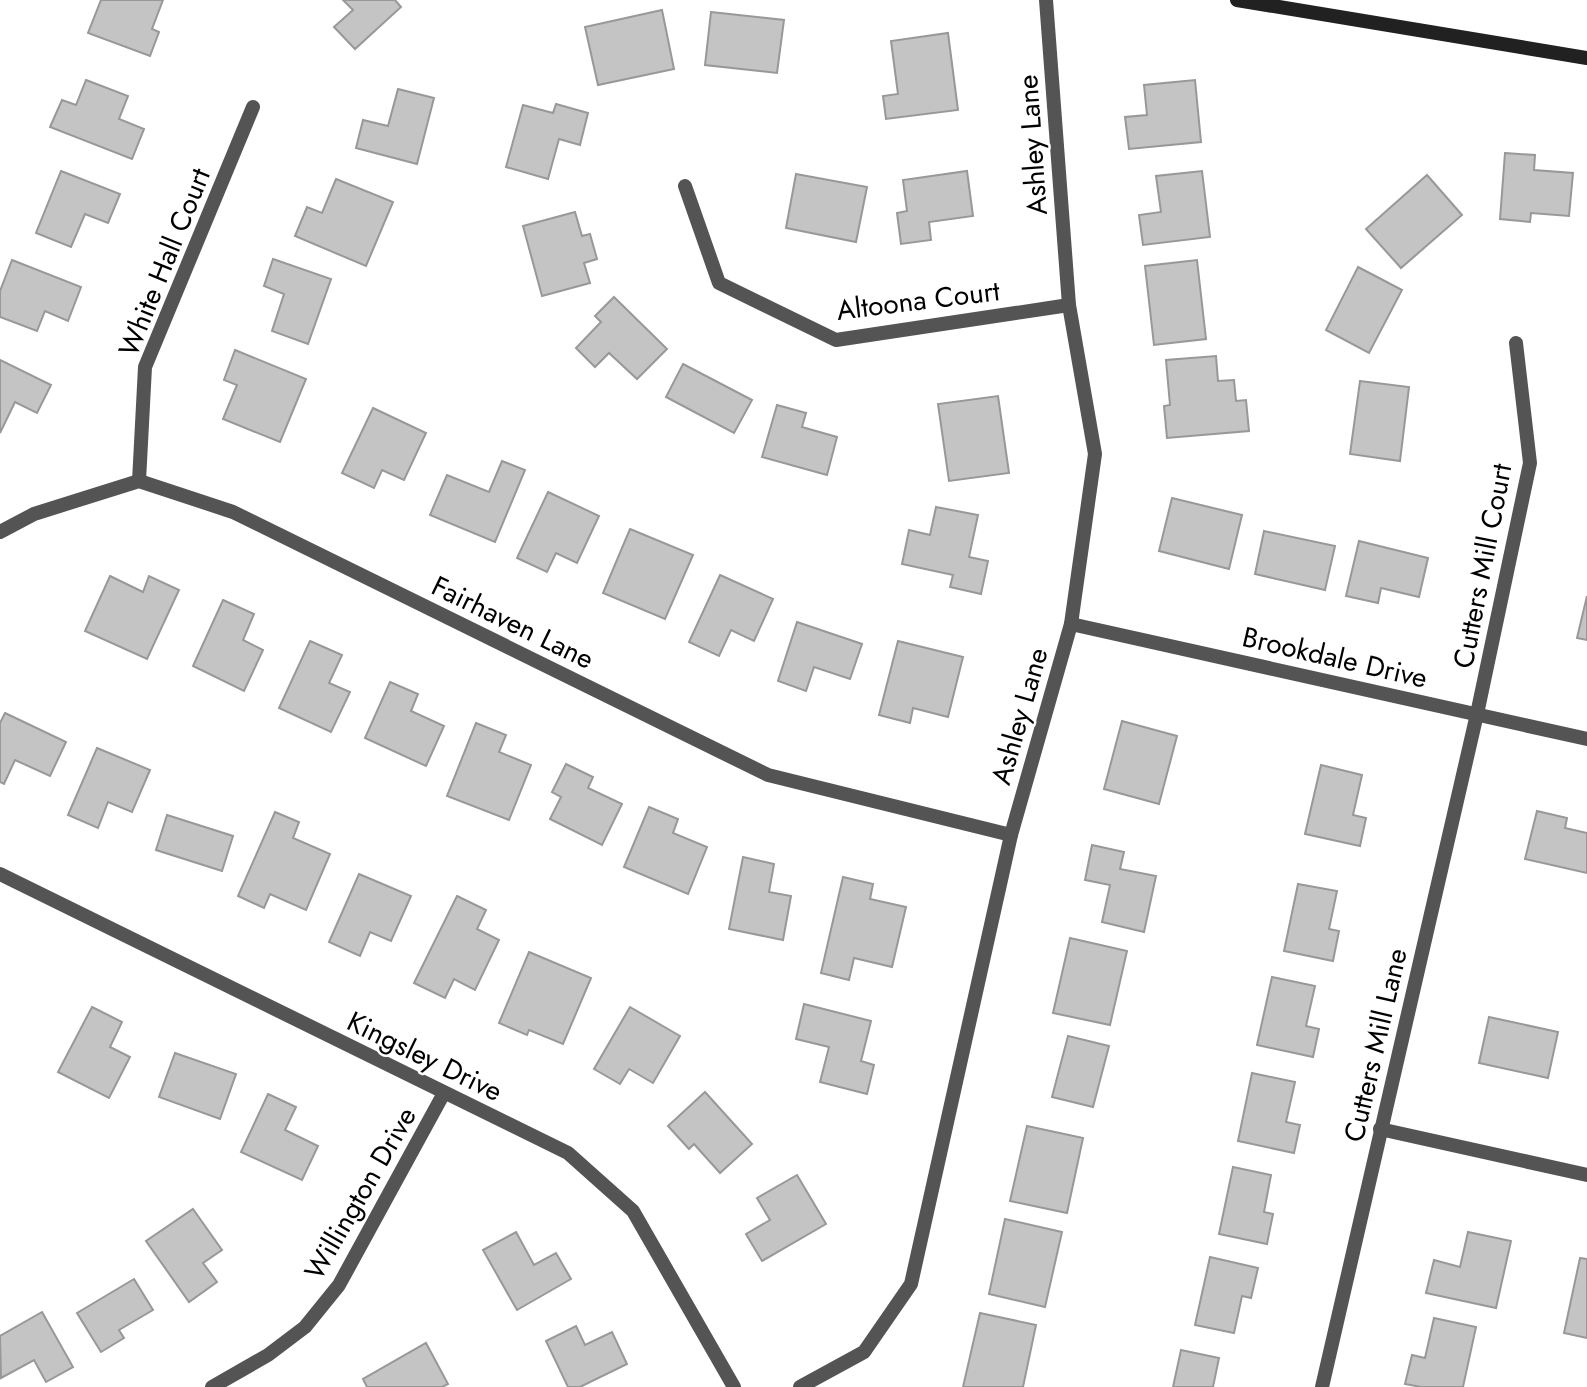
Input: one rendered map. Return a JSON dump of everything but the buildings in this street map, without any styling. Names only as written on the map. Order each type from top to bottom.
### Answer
[{"type":"street","name":"Ashley Lane","points":[[800,1387],[864,1352],[911,1283],[1011,835],[1071,624],[1095,454],[1069,305],[1046,0]]},
{"type":"street","points":[[1237,0],[1587,58]]},
{"type":"street","name":"White Hall Court","points":[[139,481],[145,367],[253,107]]},
{"type":"street","name":"Altoona Court","points":[[685,186],[719,283],[836,340],[1069,305]]},
{"type":"street","name":"Cutters Mill Court","points":[[1477,714],[1530,463],[1516,343]]},
{"type":"street","points":[[0,532],[34,514],[139,481]]},
{"type":"street","name":"Fairhaven Lane","points":[[139,481],[233,512],[768,775],[1011,835]]},
{"type":"street","name":"Brookdale Drive","points":[[1071,624],[1587,739]]},
{"type":"street","name":"Cutters Mill Lane","points":[[1322,1387],[1477,714]]},
{"type":"street","name":"Kingsley Drive","points":[[0,874],[568,1153],[633,1211],[734,1387]]},
{"type":"street","name":"Willington Drive","points":[[212,1387],[268,1355],[305,1327],[339,1285],[444,1093]]},
{"type":"street","points":[[1380,1129],[1587,1175]]}]
